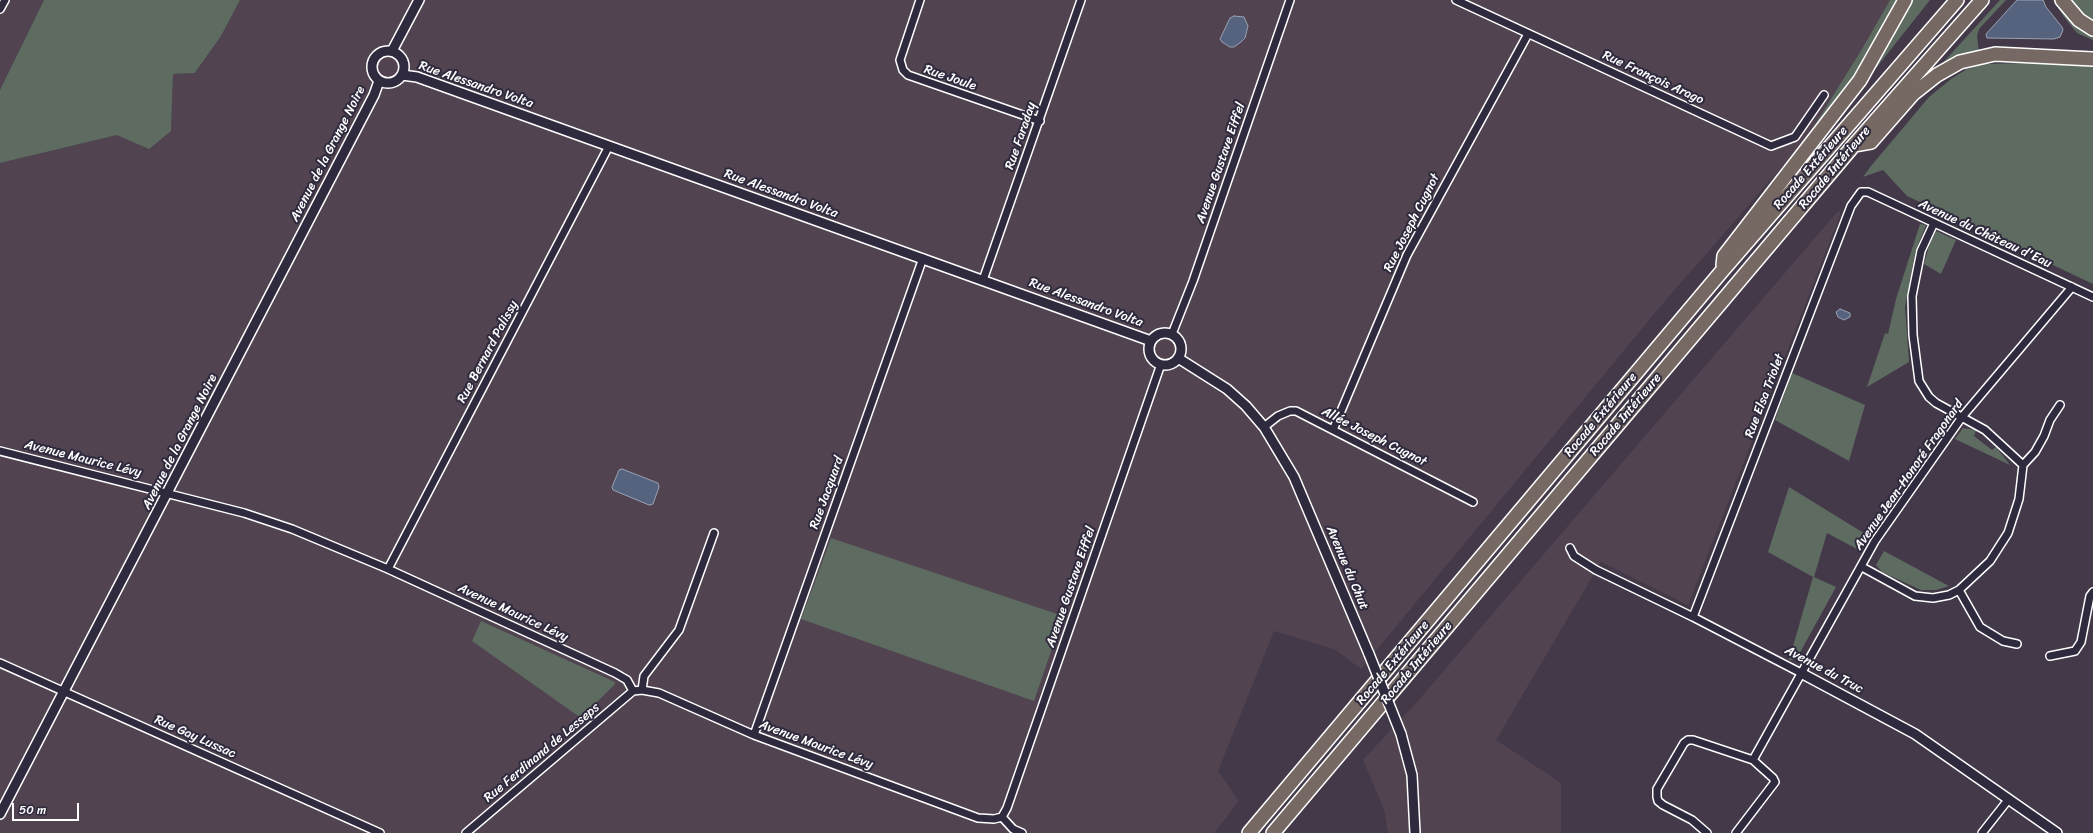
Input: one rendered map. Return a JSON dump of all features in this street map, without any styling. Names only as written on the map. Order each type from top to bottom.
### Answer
[{"type":"highway","points":[[1722,271],[1724,256],[1860,80],[1905,0]]},
{"type":"highway","name":"Rocade Extérieure","points":[[1249,833],[1722,271],[1957,0]]},
{"type":"highway","name":"Rocade Intérieure","points":[[1273,833],[1854,144],[1982,0]]},
{"type":"highway","points":[[2062,0],[2079,20],[2093,29]]},
{"type":"highway","points":[[1854,144],[1871,142],[1913,94],[1937,75],[1960,62],[1995,54],[2093,58]]},
{"type":"street","points":[[0,9],[5,0]]},
{"type":"street","points":[[392,51],[419,0]]},
{"type":"street","name":"Rue Joule","points":[[920,0],[900,60],[908,75],[1040,121]]},
{"type":"street","name":"Rue Faraday","points":[[983,280],[1040,121],[1081,0]]},
{"type":"street","name":"Avenue Gustave Eiffel","points":[[1172,334],[1193,281],[1290,0]]},
{"type":"street","name":"Rue François Arago","points":[[1456,0],[1771,146],[1795,136],[1824,95]]},
{"type":"street","name":"Rue Joseph Cugnot","points":[[1333,430],[1407,254],[1528,34]]},
{"type":"street","points":[[382,51],[392,51],[397,53],[403,61],[404,66],[402,75],[394,82],[384,83],[379,81],[372,73],[372,63],[377,54],[382,51]]},
{"type":"street","name":"Rue Alessandro Volta","points":[[402,75],[417,77],[1151,341]]},
{"type":"street","name":"Avenue de la Grange Noire","points":[[0,814],[374,95],[379,81]]},
{"type":"street","name":"Rue Bernard Palissy","points":[[388,569],[609,146]]},
{"type":"street","name":"Rue Elsa Triolet","points":[[1693,617],[1851,206],[1862,192],[1868,192]]},
{"type":"street","name":"Avenue du Château d'Eau","points":[[1868,192],[2093,297]]},
{"type":"street","points":[[1934,223],[1921,251],[1912,296],[1913,335],[1917,372],[1922,389],[1928,397],[1985,430],[2023,465]]},
{"type":"street","name":"Rue Jacquard","points":[[754,735],[923,258]]},
{"type":"street","name":"Avenue Jean-Honoré Fragonard","points":[[1753,760],[1875,541],[1962,417],[2072,287]]},
{"type":"street","points":[[1158,334],[1172,334],[1180,342],[1180,353],[1178,358],[1170,364],[1161,364],[1150,355],[1149,350],[1151,341],[1158,334]]},
{"type":"street","name":"Avenue du Chut","points":[[1178,358],[1227,389],[1246,406],[1264,427],[1294,477],[1369,654],[1401,734],[1412,775],[1416,833]]},
{"type":"street","name":"Avenue Gustave Eiffel","points":[[1002,817],[1010,800],[1161,364]]},
{"type":"street","points":[[1862,566],[1915,596],[1933,598],[1949,595],[1959,590],[1990,561],[2008,533],[2019,499],[2023,465],[2035,452],[2044,436],[2050,420],[2060,405]]},
{"type":"street","name":"Allée Joseph Cugnot","points":[[1264,427],[1284,413],[1296,411],[1473,502]]},
{"type":"street","name":"Avenue Maurice Lévy","points":[[0,451],[244,513],[292,529],[388,569],[615,673],[628,680],[633,691],[642,690],[660,693],[754,735],[978,818],[994,819],[1002,817]]},
{"type":"street","points":[[642,690],[644,676],[679,630],[714,533]]},
{"type":"street","name":"Avenue du Truc","points":[[1570,548],[1574,556],[1596,570],[1693,617],[1915,734],[2057,833]]},
{"type":"street","points":[[1959,590],[1980,627],[2003,641],[2017,644]]},
{"type":"street","points":[[2050,656],[2076,651],[2081,642],[2090,596],[2093,592]]},
{"type":"street","name":"Rue Gay Lussac","points":[[0,663],[380,833]]},
{"type":"street","name":"Rue Ferdinand de Lesseps","points":[[466,833],[633,691]]},
{"type":"street","points":[[1707,833],[1692,820],[1658,801],[1657,789],[1684,743],[1688,740],[1693,740],[1753,760],[1773,778],[1775,782],[1736,833]]},
{"type":"street","points":[[1982,833],[2008,800]]},
{"type":"street","points":[[1002,817],[1013,829],[1022,833]]},
{"type":"shaded area","points":[[0,0],[44,0],[0,90]]},
{"type":"shaded area","points":[[240,0],[1890,0],[1862,49],[1806,139],[1659,308],[1361,669],[1334,649],[1274,631],[1218,771],[1239,801],[1214,833],[0,833],[0,163],[117,135],[171,131],[173,74],[196,73],[221,36]]},
{"type":"shaded area","points":[[1838,211],[1841,213],[1688,605],[1601,562],[1496,740],[1561,783],[1561,833],[1388,833],[1384,809],[1363,760],[1417,702]]},
{"type":"green space","points":[[44,0],[240,0],[221,36],[195,73],[173,74],[171,131],[149,149],[117,135],[0,163],[0,90]]},
{"type":"green space","points":[[1890,0],[1900,0],[1849,86],[1806,139],[1862,49]]},
{"type":"green space","points":[[1911,0],[1930,0],[1865,82]]},
{"type":"green space","points":[[2000,0],[2006,0],[1979,29],[1977,36],[1979,52],[1939,67]]},
{"type":"green space","points":[[2053,0],[2057,0],[2070,19],[2082,29],[2093,34],[2093,40],[2077,33]]},
{"type":"green space","points":[[2070,0],[2093,0],[2093,22],[2075,8]]},
{"type":"green space","points":[[2093,63],[2093,284],[1907,196],[1883,170],[1863,177],[1929,97],[1951,79],[1967,69],[1984,64]]},
{"type":"green space","points":[[1920,224],[1926,225],[1915,253],[1905,307],[1909,362],[1867,387],[1885,333],[1888,334],[1896,299]]},
{"type":"green space","points":[[1936,231],[1956,240],[1941,274],[1924,264],[1929,246]]},
{"type":"green space","points":[[1792,373],[1865,405],[1849,461],[1775,420]]},
{"type":"green space","points":[[1963,428],[1976,430],[1974,436],[1992,450],[1996,447],[2010,465],[1955,439]]},
{"type":"green space","points":[[1789,487],[1867,535],[1857,549],[1827,533],[1814,577],[1836,587],[1797,658],[1793,660],[1789,660],[1813,577],[1768,552]]},
{"type":"green space","points":[[831,538],[1063,616],[1034,701],[801,619]]},
{"type":"green space","points":[[1884,551],[1949,586],[1936,590],[1921,590],[1882,572],[1876,565]]},
{"type":"green space","points":[[481,621],[615,682],[615,684],[581,718],[472,641]]},
{"type":"water","points":[[2017,0],[2043,0],[2046,7],[2062,27],[2063,30],[2060,37],[2054,39],[1987,38],[1986,34]]},
{"type":"water","points":[[1234,16],[1244,17],[1248,26],[1245,38],[1234,47],[1230,47],[1220,39],[1230,18]]},
{"type":"water","points":[[1840,309],[1850,313],[1850,317],[1844,320],[1838,317],[1836,312]]},
{"type":"water","points":[[622,469],[658,483],[659,487],[653,504],[649,505],[613,490],[612,487],[619,470]]}]
